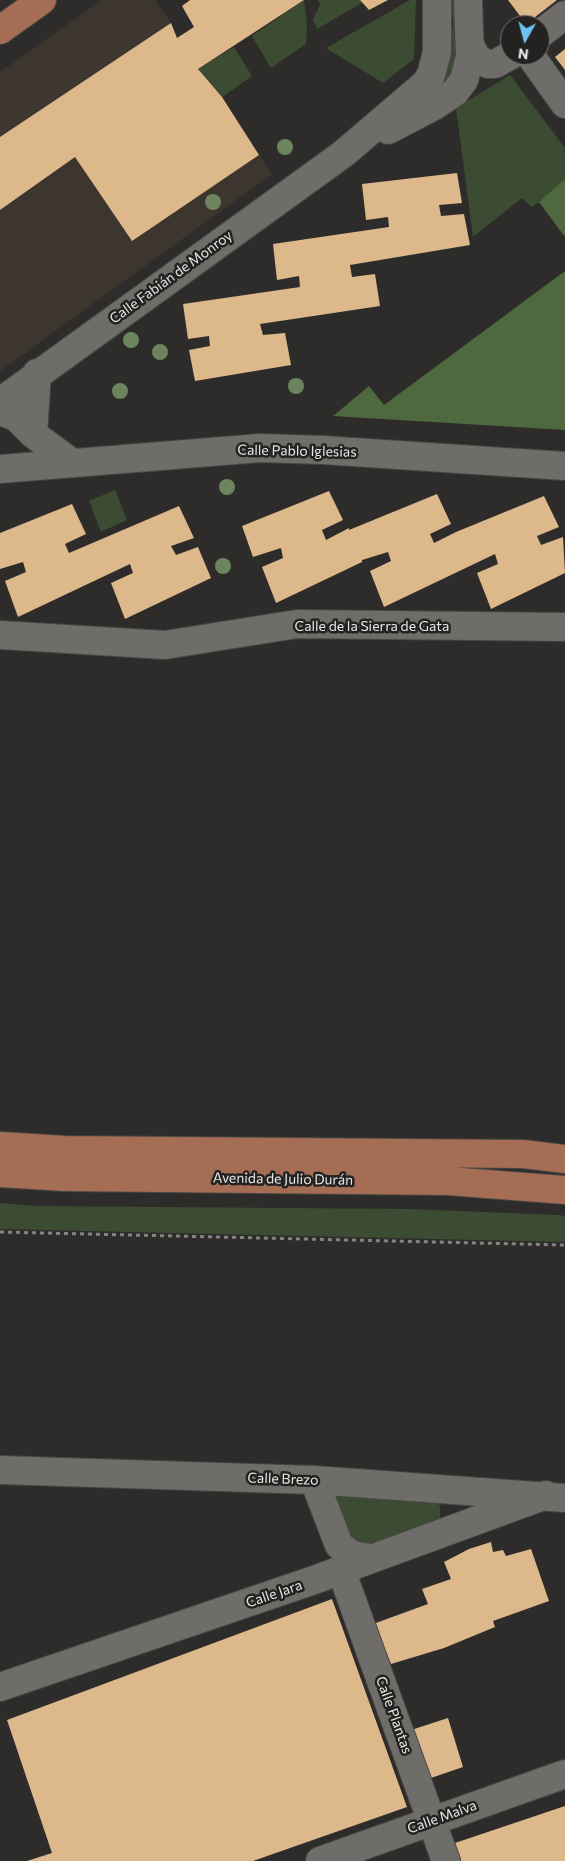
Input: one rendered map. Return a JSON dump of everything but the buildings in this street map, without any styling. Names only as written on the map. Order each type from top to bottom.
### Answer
[{"type":"main road","points":[[0,30],[42,0]]},
{"type":"main road","name":"Avenida de Julio Durán","points":[[0,1146],[66,1150],[523,1154],[565,1160]]},
{"type":"main road","name":"Avenida de Julio Durán","points":[[0,1173],[64,1177],[448,1181],[565,1190]]},
{"type":"street","name":"Calle Fabián de Monroy","points":[[0,402],[37,373],[343,154],[425,84],[432,75],[437,52],[437,0]]},
{"type":"street","name":"Calle Fabián de Monroy","points":[[343,154],[434,106],[455,92],[464,80],[468,68],[470,45],[468,0]]},
{"type":"street","points":[[550,26],[565,14]]},
{"type":"street","points":[[470,45],[477,59],[488,64],[495,64],[500,61]]},
{"type":"street","points":[[537,65],[565,104]]},
{"type":"street","points":[[33,434],[37,373]]},
{"type":"street","points":[[0,411],[16,417],[33,434],[71,462]]},
{"type":"street","name":"Calle Pablo Iglesias","points":[[0,469],[260,448],[323,450],[565,466]]},
{"type":"street","name":"Calle de la Sierra de Gata","points":[[0,635],[165,645],[297,624],[565,627]]},
{"type":"street","name":"Calle Brezo","points":[[0,1470],[314,1480],[555,1496]]},
{"type":"street","points":[[314,1480],[339,1545],[352,1555],[370,1558]]},
{"type":"street","points":[[438,1488],[454,1505],[456,1513],[453,1522],[444,1531]]},
{"type":"street","name":"Calle Jara","points":[[0,1687],[314,1580],[444,1531],[555,1496]]},
{"type":"street","points":[[314,1580],[328,1562],[334,1534]]},
{"type":"street","name":"Calle Plantas","points":[[341,1570],[446,1861]]},
{"type":"street","name":"Calle Malva","points":[[320,1861],[565,1774]]},
{"type":"path","points":[[0,1232],[565,1245]]},
{"type":"shaded area","points":[[102,0],[155,0],[171,23],[177,38],[198,69],[222,97],[272,174],[0,371],[0,72]]},
{"type":"green space","points":[[304,0],[307,23],[306,44],[271,68],[252,36]]},
{"type":"green space","points":[[318,0],[360,0],[362,3],[317,29],[313,19],[320,5]]},
{"type":"green space","points":[[410,0],[416,0],[414,59],[383,83],[326,48]]},
{"type":"green space","points":[[450,0],[462,0],[459,78],[430,91],[450,52],[453,23]]},
{"type":"green space","points":[[234,47],[252,76],[222,97],[198,69]]},
{"type":"green space","points":[[510,75],[565,148],[565,185],[532,207],[522,198],[473,237],[456,108]]},
{"type":"green space","points":[[565,179],[565,237],[539,202]]},
{"type":"green space","points":[[565,271],[565,430],[333,416],[369,386],[384,405]]},
{"type":"green space","points":[[115,490],[127,520],[101,532],[89,501]]},
{"type":"green space","points":[[0,1203],[34,1206],[408,1209],[559,1215],[565,1216],[565,1242],[0,1229]]},
{"type":"green space","points":[[342,1494],[436,1501],[440,1506],[440,1518],[437,1521],[364,1546],[348,1543],[334,1498]]}]
